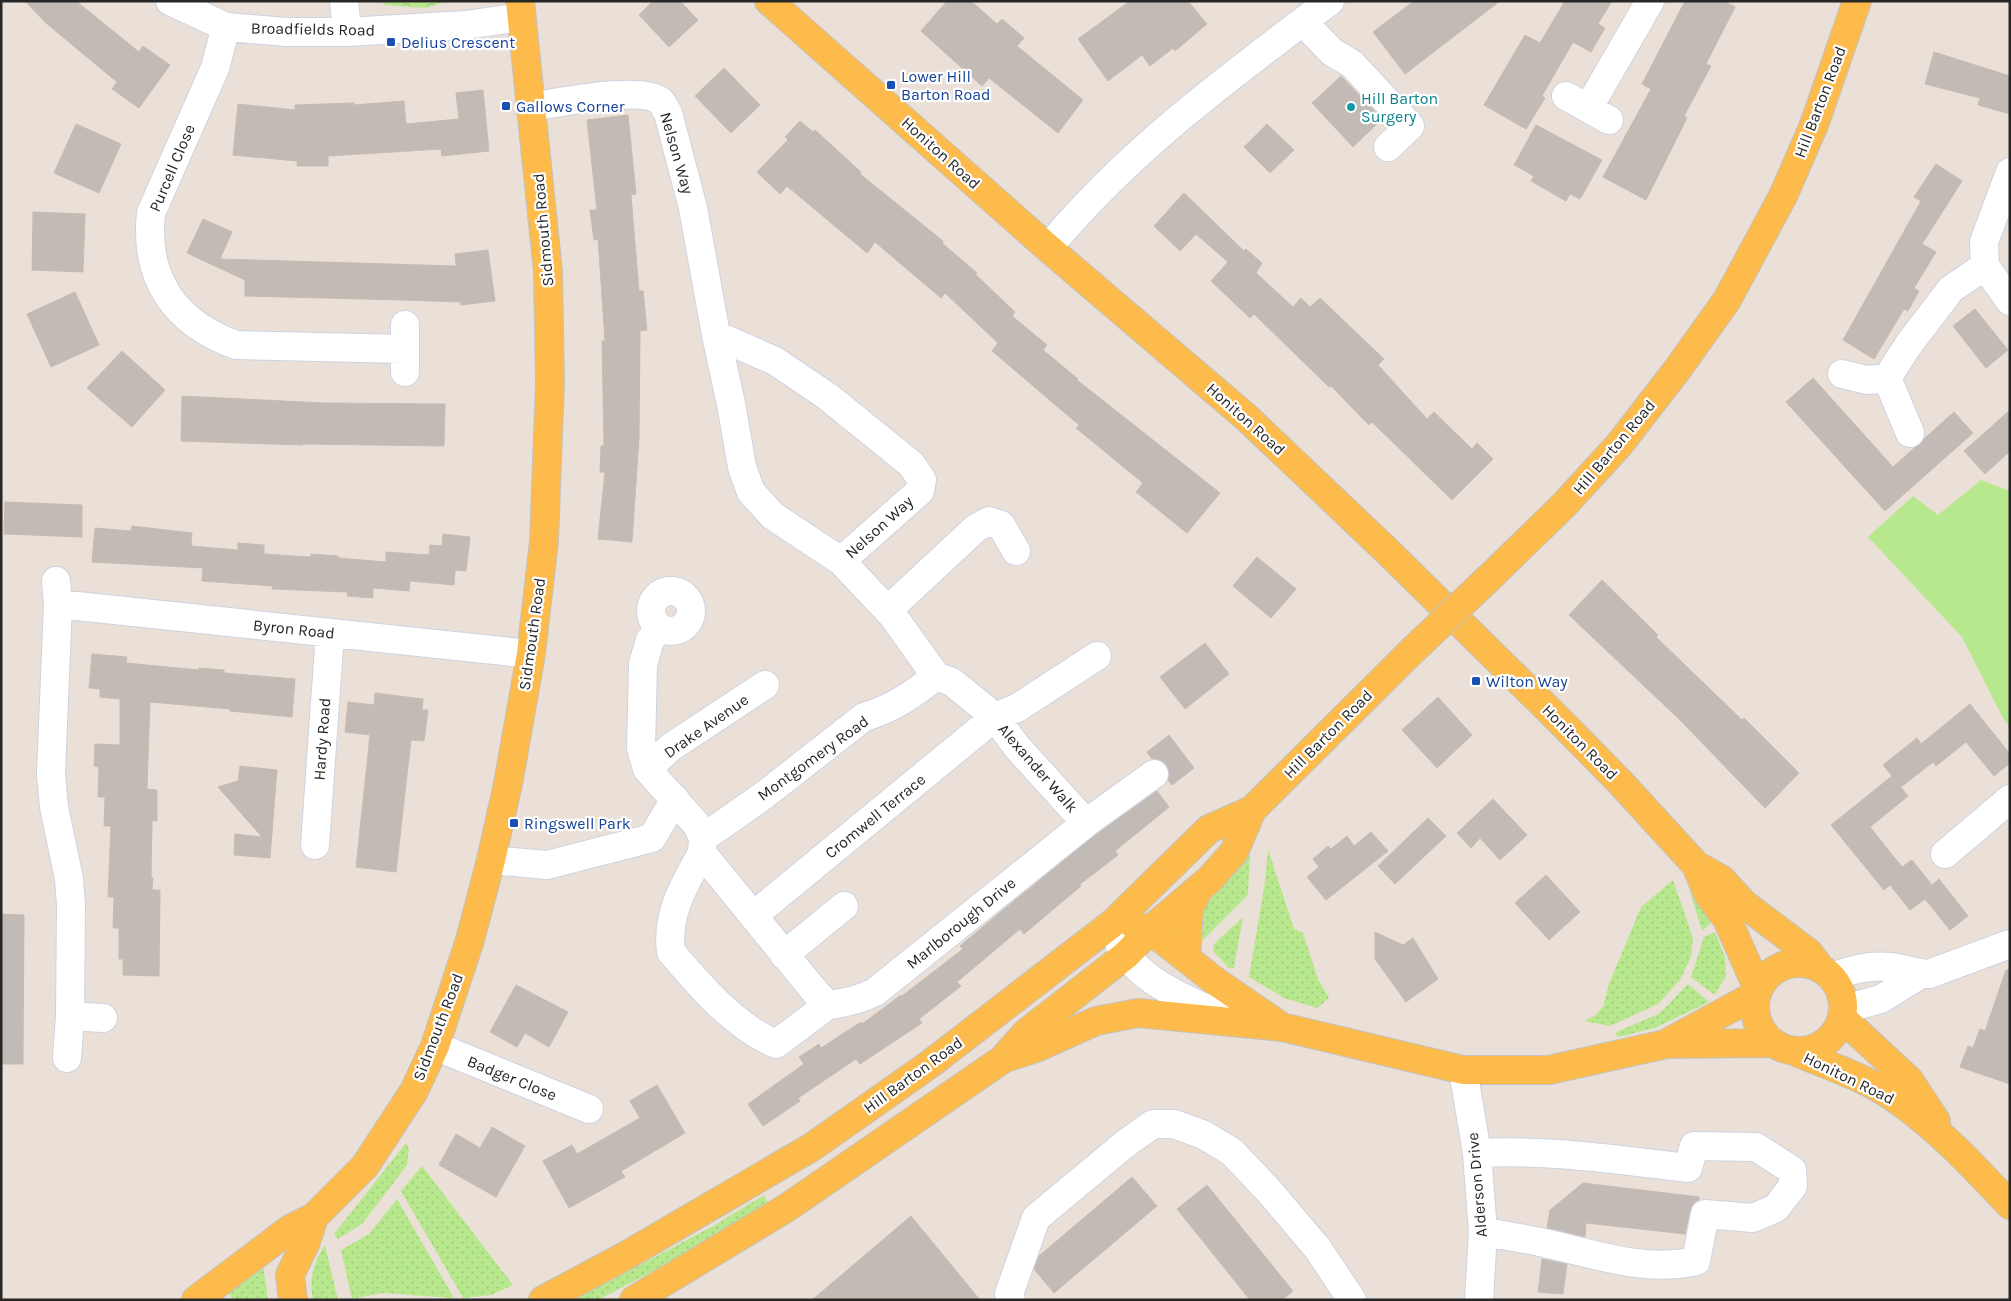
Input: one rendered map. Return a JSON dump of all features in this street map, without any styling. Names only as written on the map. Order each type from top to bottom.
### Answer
[{"type":"main road","name":"Honiton Road","points":[[769,1],[1048,248],[1247,418],[1378,542],[1612,774],[1696,865],[1721,879],[1744,904],[1809,953],[1826,972]]},
{"type":"main road","name":"Hill Barton Road","points":[[634,1300],[788,1207],[1003,1059],[1026,1033],[1126,955],[1150,930],[1201,886],[1234,852],[1252,810],[1412,651],[1564,505],[1619,445],[1677,370],[1727,300],[1786,187],[1814,125],[1857,1]]},
{"type":"main road","name":"Sidmouth Road","points":[[196,1300],[290,1229],[314,1217],[365,1166],[414,1091],[435,1046],[470,940],[491,860],[508,784],[530,654],[544,541],[550,382],[548,272],[520,9]]},
{"type":"main road","name":"Hill Barton Road","points":[[543,1300],[627,1255],[812,1147],[930,1064],[1113,923],[1209,828],[1252,810]]},
{"type":"main road","name":"Honiton Road","points":[[1696,865],[1708,894],[1726,919],[1757,992]]},
{"type":"main road","points":[[1186,958],[1189,909],[1201,886]]},
{"type":"main road","points":[[1113,923],[1126,923],[1150,930],[1215,981],[1282,1027]]},
{"type":"main road","points":[[1003,1059],[1036,1048],[1096,1021],[1138,1013],[1238,1022],[1251,1026],[1282,1027],[1463,1070],[1549,1070],[1666,1044],[1784,1047],[1820,1047],[1838,1029],[1843,1013],[1842,997],[1826,972],[1798,963],[1785,965],[1774,970],[1765,978],[1757,992],[1756,1021],[1762,1033],[1784,1047]]},
{"type":"main road","points":[[1666,1044],[1757,992]]},
{"type":"main road","name":"Honiton Road","points":[[1843,1013],[1909,1080],[1949,1141]]},
{"type":"main road","name":"Honiton Road","points":[[1784,1047],[1872,1085],[1895,1098],[1949,1141],[2010,1205]]},
{"type":"main road","name":"Sidmouth Road","points":[[293,1300],[290,1275],[306,1242],[314,1217]]},
{"type":"street","name":"Broadfields Road","points":[[170,1],[226,27],[287,32],[348,32],[466,25],[520,9]]},
{"type":"street","points":[[344,1],[348,32]]},
{"type":"street","points":[[1048,248],[1095,194],[1155,138],[1330,1]]},
{"type":"street","points":[[1588,107],[1650,1]]},
{"type":"street","points":[[1303,22],[1325,46],[1352,64],[1410,126],[1388,147]]},
{"type":"street","name":"Purcell Close","points":[[226,27],[215,68],[151,213],[148,237],[153,263],[162,286],[174,304],[194,325],[215,338],[236,346],[405,349]]},
{"type":"street","name":"Nelson Way","points":[[530,107],[604,96],[645,95],[660,100],[668,113],[693,208],[716,336],[732,404],[742,467],[751,492],[773,516],[841,561],[888,610],[936,676]]},
{"type":"street","points":[[2010,172],[1984,242],[1985,266],[2010,301]]},
{"type":"street","points":[[1888,378],[1909,344],[1951,289],[1985,266]]},
{"type":"street","name":"Nelson Way","points":[[716,336],[775,361],[827,396],[911,464],[922,480],[920,491],[841,561]]},
{"type":"street","points":[[1842,374],[1867,380],[1888,378]]},
{"type":"street","points":[[1888,378],[1910,433]]},
{"type":"street","points":[[888,610],[976,528],[989,521],[1001,525],[1016,551]]},
{"type":"street","name":"Byron Road","points":[[67,1058],[70,1016],[71,905],[69,879],[54,807],[51,774],[57,593],[330,633],[530,654]]},
{"type":"street","name":"Drake Avenue","points":[[660,628],[650,640],[643,664],[641,748],[647,769],[675,799],[700,839]]},
{"type":"street","name":"Hardy Road","points":[[315,845],[330,633]]},
{"type":"street","name":"Cromwell Terrace","points":[[754,915],[995,718],[1017,708],[1097,656]]},
{"type":"street","name":"Alexander Walk","points":[[936,676],[952,682],[995,718],[1017,747],[1086,823],[1154,774]]},
{"type":"street","name":"Montgomery Road","points":[[700,839],[763,796],[864,717],[882,712],[916,693],[936,676]]},
{"type":"street","name":"Drake Avenue","points":[[647,769],[671,747],[765,685]]},
{"type":"street","points":[[652,838],[675,799]]},
{"type":"street","points":[[1945,854],[2010,799]]},
{"type":"street","name":"Marlborough Drive","points":[[700,839],[671,919],[671,952],[708,993],[748,1028],[776,1044],[828,1005],[860,1000],[875,992],[1086,823]]},
{"type":"street","points":[[491,860],[547,865],[652,838],[683,833],[700,839],[784,954],[828,1005]]},
{"type":"street","points":[[784,954],[844,906]]},
{"type":"street","points":[[1113,923],[1118,946],[1150,978],[1238,1022]]},
{"type":"street","points":[[1826,972],[1863,966],[1891,967],[1929,974],[2010,944]]},
{"type":"street","points":[[1843,1013],[1881,999],[1921,974]]},
{"type":"street","points":[[70,1016],[103,1018]]},
{"type":"street","name":"Badger Close","points":[[435,1046],[588,1109]]},
{"type":"street","name":"Alderson Drive","points":[[1463,1070],[1476,1153],[1483,1232],[1479,1300]]},
{"type":"street","points":[[1011,1300],[1009,1294],[1036,1218],[1053,1202],[1153,1124],[1174,1124],[1204,1135],[1232,1152],[1269,1191],[1318,1249],[1352,1300]]},
{"type":"street","points":[[1476,1153],[1514,1151],[1688,1168],[1694,1146],[1756,1147],[1792,1170],[1793,1186],[1776,1208],[1752,1218],[1705,1214],[1696,1261],[1674,1266],[1618,1261],[1540,1242],[1483,1232]]},
{"type":"green space","points":[[381,1],[449,1],[425,8],[385,5]]},
{"type":"green space","points":[[1981,480],[2010,491],[2010,727],[2004,720],[1962,637],[1868,537],[1913,496],[1938,515]]},
{"type":"green space","points":[[1268,849],[1294,929],[1303,933],[1318,979],[1329,998],[1317,1008],[1284,998],[1249,977],[1265,882]]},
{"type":"green space","points":[[1250,853],[1248,895],[1199,944],[1199,912]]},
{"type":"green space","points":[[1685,875],[1703,901],[1713,921],[1702,931]]},
{"type":"green space","points":[[1673,880],[1693,938],[1691,957],[1680,980],[1658,1004],[1610,1026],[1584,1021],[1594,1016],[1603,1007],[1609,984],[1641,907]]},
{"type":"green space","points":[[1243,917],[1234,968],[1229,968],[1214,952],[1213,945]]},
{"type":"green space","points":[[1715,932],[1725,957],[1726,976],[1715,995],[1691,977],[1704,937]]},
{"type":"green space","points":[[1688,984],[1709,1002],[1655,1028],[1618,1037],[1615,1033],[1660,1013]]},
{"type":"green space","points":[[406,1143],[409,1149],[407,1165],[362,1224],[338,1239],[334,1234]]},
{"type":"green space","points":[[422,1166],[513,1285],[491,1295],[463,1298],[401,1191]]},
{"type":"green space","points":[[764,1195],[768,1202],[675,1260],[598,1300],[574,1300],[713,1226]]},
{"type":"green space","points":[[397,1199],[454,1298],[382,1293],[352,1299],[341,1250],[369,1234]]},
{"type":"green space","points":[[325,1245],[338,1300],[313,1300],[313,1271]]},
{"type":"green space","points":[[263,1264],[268,1300],[234,1300],[226,1291]]},
{"type":"building","points":[[25,1],[76,1],[139,52],[143,46],[170,65],[139,108],[112,89],[117,82],[46,23]]},
{"type":"building","points":[[653,1],[680,1],[698,20],[669,47],[639,15]]},
{"type":"building","points":[[947,1],[971,1],[997,24],[1002,19],[1024,38],[1017,46],[1083,100],[1058,133],[989,78],[982,86],[921,31]]},
{"type":"building","points":[[1130,1],[1188,1],[1207,24],[1175,51],[1173,48],[1150,66],[1142,55],[1108,81],[1078,39]]},
{"type":"building","points":[[1414,1],[1500,1],[1405,74],[1373,32]]},
{"type":"building","points":[[1565,1],[1612,1],[1598,24],[1605,28],[1591,52],[1573,42],[1542,96],[1545,98],[1526,129],[1484,105],[1525,35],[1540,43]]},
{"type":"building","points":[[1685,1],[1723,1],[1735,7],[1706,64],[1711,66],[1684,116],[1687,118],[1646,200],[1603,177],[1651,89],[1642,84]]},
{"type":"building","points":[[1934,52],[2010,76],[2010,114],[1978,105],[1980,98],[1925,84]]},
{"type":"building","points":[[724,68],[760,105],[731,133],[695,96]]},
{"type":"building","name":"Hill Barton Surgery","points":[[1341,76],[1382,119],[1353,147],[1312,103]]},
{"type":"building","points":[[483,90],[489,151],[442,156],[441,149],[328,156],[328,166],[297,166],[297,161],[233,155],[238,104],[295,110],[295,105],[354,103],[354,105],[404,101],[406,124],[459,119],[456,93]]},
{"type":"building","points":[[628,115],[636,194],[631,195],[639,291],[643,291],[647,330],[640,331],[639,438],[632,542],[598,539],[605,472],[600,472],[601,446],[604,446],[602,341],[605,341],[598,239],[594,240],[590,210],[597,210],[587,120]]},
{"type":"building","points":[[800,121],[813,132],[815,130],[861,172],[860,174],[943,241],[942,243],[977,273],[975,274],[1015,312],[1012,316],[1047,345],[1043,350],[1077,380],[1220,493],[1187,533],[1136,492],[1143,483],[1076,428],[1079,425],[992,351],[998,343],[945,293],[941,298],[875,242],[867,253],[787,186],[780,194],[757,172],[788,140],[785,137]]},
{"type":"building","points":[[76,124],[121,144],[99,193],[54,173]]},
{"type":"building","points":[[1267,124],[1294,150],[1270,173],[1244,147]]},
{"type":"building","points":[[1536,125],[1602,160],[1580,199],[1570,194],[1566,201],[1531,181],[1534,176],[1514,165]]},
{"type":"building","points":[[1936,164],[1962,181],[1922,244],[1936,252],[1914,288],[1919,291],[1908,311],[1904,309],[1874,359],[1843,340],[1921,201],[1914,197]]},
{"type":"building","points":[[1184,193],[1244,251],[1246,249],[1262,263],[1256,273],[1293,307],[1301,298],[1310,307],[1320,298],[1384,359],[1378,365],[1427,419],[1434,412],[1472,449],[1477,443],[1493,459],[1452,500],[1372,422],[1369,425],[1331,386],[1329,387],[1254,314],[1250,318],[1211,281],[1228,262],[1196,234],[1180,251],[1154,226]]},
{"type":"building","points":[[33,212],[85,214],[83,272],[32,270]]},
{"type":"building","points":[[203,219],[232,232],[220,259],[456,266],[455,254],[488,250],[495,301],[461,305],[461,302],[245,296],[245,280],[187,253]]},
{"type":"building","points":[[75,292],[99,345],[51,367],[27,314]]},
{"type":"building","points":[[1975,309],[2008,350],[1986,368],[1953,326]]},
{"type":"building","points":[[122,351],[165,390],[132,427],[87,388]]},
{"type":"building","points":[[1813,378],[1893,467],[1954,412],[1973,433],[1885,511],[1786,402]]},
{"type":"building","points":[[182,396],[324,403],[445,404],[444,446],[302,445],[181,441]]},
{"type":"building","points":[[2010,410],[2010,451],[1985,474],[1964,451]]},
{"type":"building","points":[[5,502],[82,505],[82,537],[4,534]]},
{"type":"building","points":[[132,526],[192,533],[191,546],[238,550],[238,543],[264,545],[264,554],[311,557],[311,554],[386,562],[386,552],[429,555],[430,545],[442,546],[443,534],[470,537],[466,571],[455,570],[454,585],[410,581],[409,591],[373,588],[373,598],[347,596],[348,592],[272,589],[273,586],[202,581],[203,568],[92,562],[95,528],[131,531]]},
{"type":"building","points":[[1257,557],[1296,589],[1271,618],[1233,586]]},
{"type":"building","points":[[1602,580],[1658,635],[1656,637],[1742,720],[1744,718],[1799,773],[1765,808],[1680,720],[1569,615]]},
{"type":"building","points":[[1205,643],[1229,674],[1185,709],[1160,677]]},
{"type":"building","points":[[92,654],[127,657],[126,663],[199,670],[199,668],[224,670],[224,673],[295,679],[292,717],[150,702],[147,789],[157,790],[157,821],[152,821],[151,878],[153,878],[152,890],[160,890],[159,976],[123,975],[123,959],[119,959],[119,928],[113,928],[114,897],[108,897],[111,826],[104,826],[105,797],[98,797],[99,767],[94,766],[95,744],[120,745],[120,699],[100,697],[100,689],[89,688]]},
{"type":"building","points":[[375,693],[423,699],[422,710],[428,710],[424,741],[411,740],[396,872],[356,867],[370,735],[345,732],[348,702],[374,705]]},
{"type":"building","points":[[1438,697],[1472,735],[1437,768],[1402,730]]},
{"type":"building","points":[[1970,704],[2010,754],[2010,763],[1994,776],[1966,742],[1936,766],[1933,762],[1901,787],[1883,765],[1917,738],[1921,744]]},
{"type":"building","points":[[1169,735],[1194,768],[1172,785],[1168,780],[1169,772],[1166,765],[1160,760],[1152,759],[1147,752]]},
{"type":"building","points":[[240,766],[277,770],[270,858],[234,855],[235,834],[262,837],[218,787],[238,781]]},
{"type":"building","points":[[1892,776],[1908,796],[1870,827],[1902,867],[1912,860],[1932,885],[1939,879],[1968,916],[1950,930],[1925,899],[1910,910],[1890,885],[1884,890],[1831,825]]},
{"type":"building","points":[[1157,791],[1169,807],[1115,851],[1118,855],[1079,885],[1081,886],[1024,934],[1020,929],[957,982],[961,986],[919,1019],[922,1023],[860,1064],[856,1059],[798,1098],[800,1101],[763,1126],[748,1104],[804,1064],[799,1057],[819,1044],[821,1048],[861,1022],[862,1024],[902,996],[963,949],[960,946],[1095,835]]},
{"type":"building","points":[[1493,799],[1527,835],[1500,860],[1480,838],[1471,848],[1457,833]]},
{"type":"building","points":[[1428,818],[1446,836],[1395,884],[1378,866]]},
{"type":"building","points":[[1371,832],[1388,851],[1326,900],[1307,877],[1319,867],[1313,859],[1328,846],[1331,849],[1347,836],[1354,846]]},
{"type":"building","points":[[1546,875],[1580,912],[1549,940],[1515,903]]},
{"type":"building","points":[[1,914],[24,915],[23,1064],[1,1064]]},
{"type":"building","points":[[1375,932],[1403,945],[1413,938],[1438,979],[1406,1002],[1375,959]]},
{"type":"building","points":[[2006,970],[2010,970],[2010,1084],[1960,1067],[1968,1046],[1973,1048],[1980,1029],[1985,1031]]},
{"type":"building","points":[[516,985],[568,1012],[549,1047],[525,1033],[517,1047],[490,1032]]},
{"type":"building","points":[[657,1085],[685,1133],[621,1171],[625,1177],[569,1208],[543,1161],[572,1145],[577,1154],[640,1118],[630,1101]]},
{"type":"building","points":[[492,1127],[525,1146],[496,1197],[439,1165],[456,1134],[480,1148]]},
{"type":"building","points":[[1132,1177],[1157,1206],[1054,1293],[1034,1269],[1039,1256]]},
{"type":"building","points":[[1583,1183],[1699,1197],[1699,1200],[1693,1204],[1690,1211],[1685,1234],[1586,1223],[1585,1237],[1547,1228],[1550,1210]]},
{"type":"building","points":[[1207,1185],[1293,1291],[1282,1300],[1250,1300],[1177,1209]]},
{"type":"building","points":[[911,1216],[980,1300],[812,1300]]},
{"type":"building","points":[[1542,1259],[1567,1264],[1563,1294],[1538,1292]]},
{"type":"place","name":"Delius Crescent","points":[[391,42]]},
{"type":"place","name":"Lower Hill Barton Road","points":[[891,85]]},
{"type":"place","name":"Gallows Corner","points":[[506,106]]},
{"type":"place","name":"Hill Barton Surgery","points":[[1351,107]]},
{"type":"place","name":"Wilton Way","points":[[1476,681]]},
{"type":"place","name":"Ringswell Park","points":[[514,823]]}]
